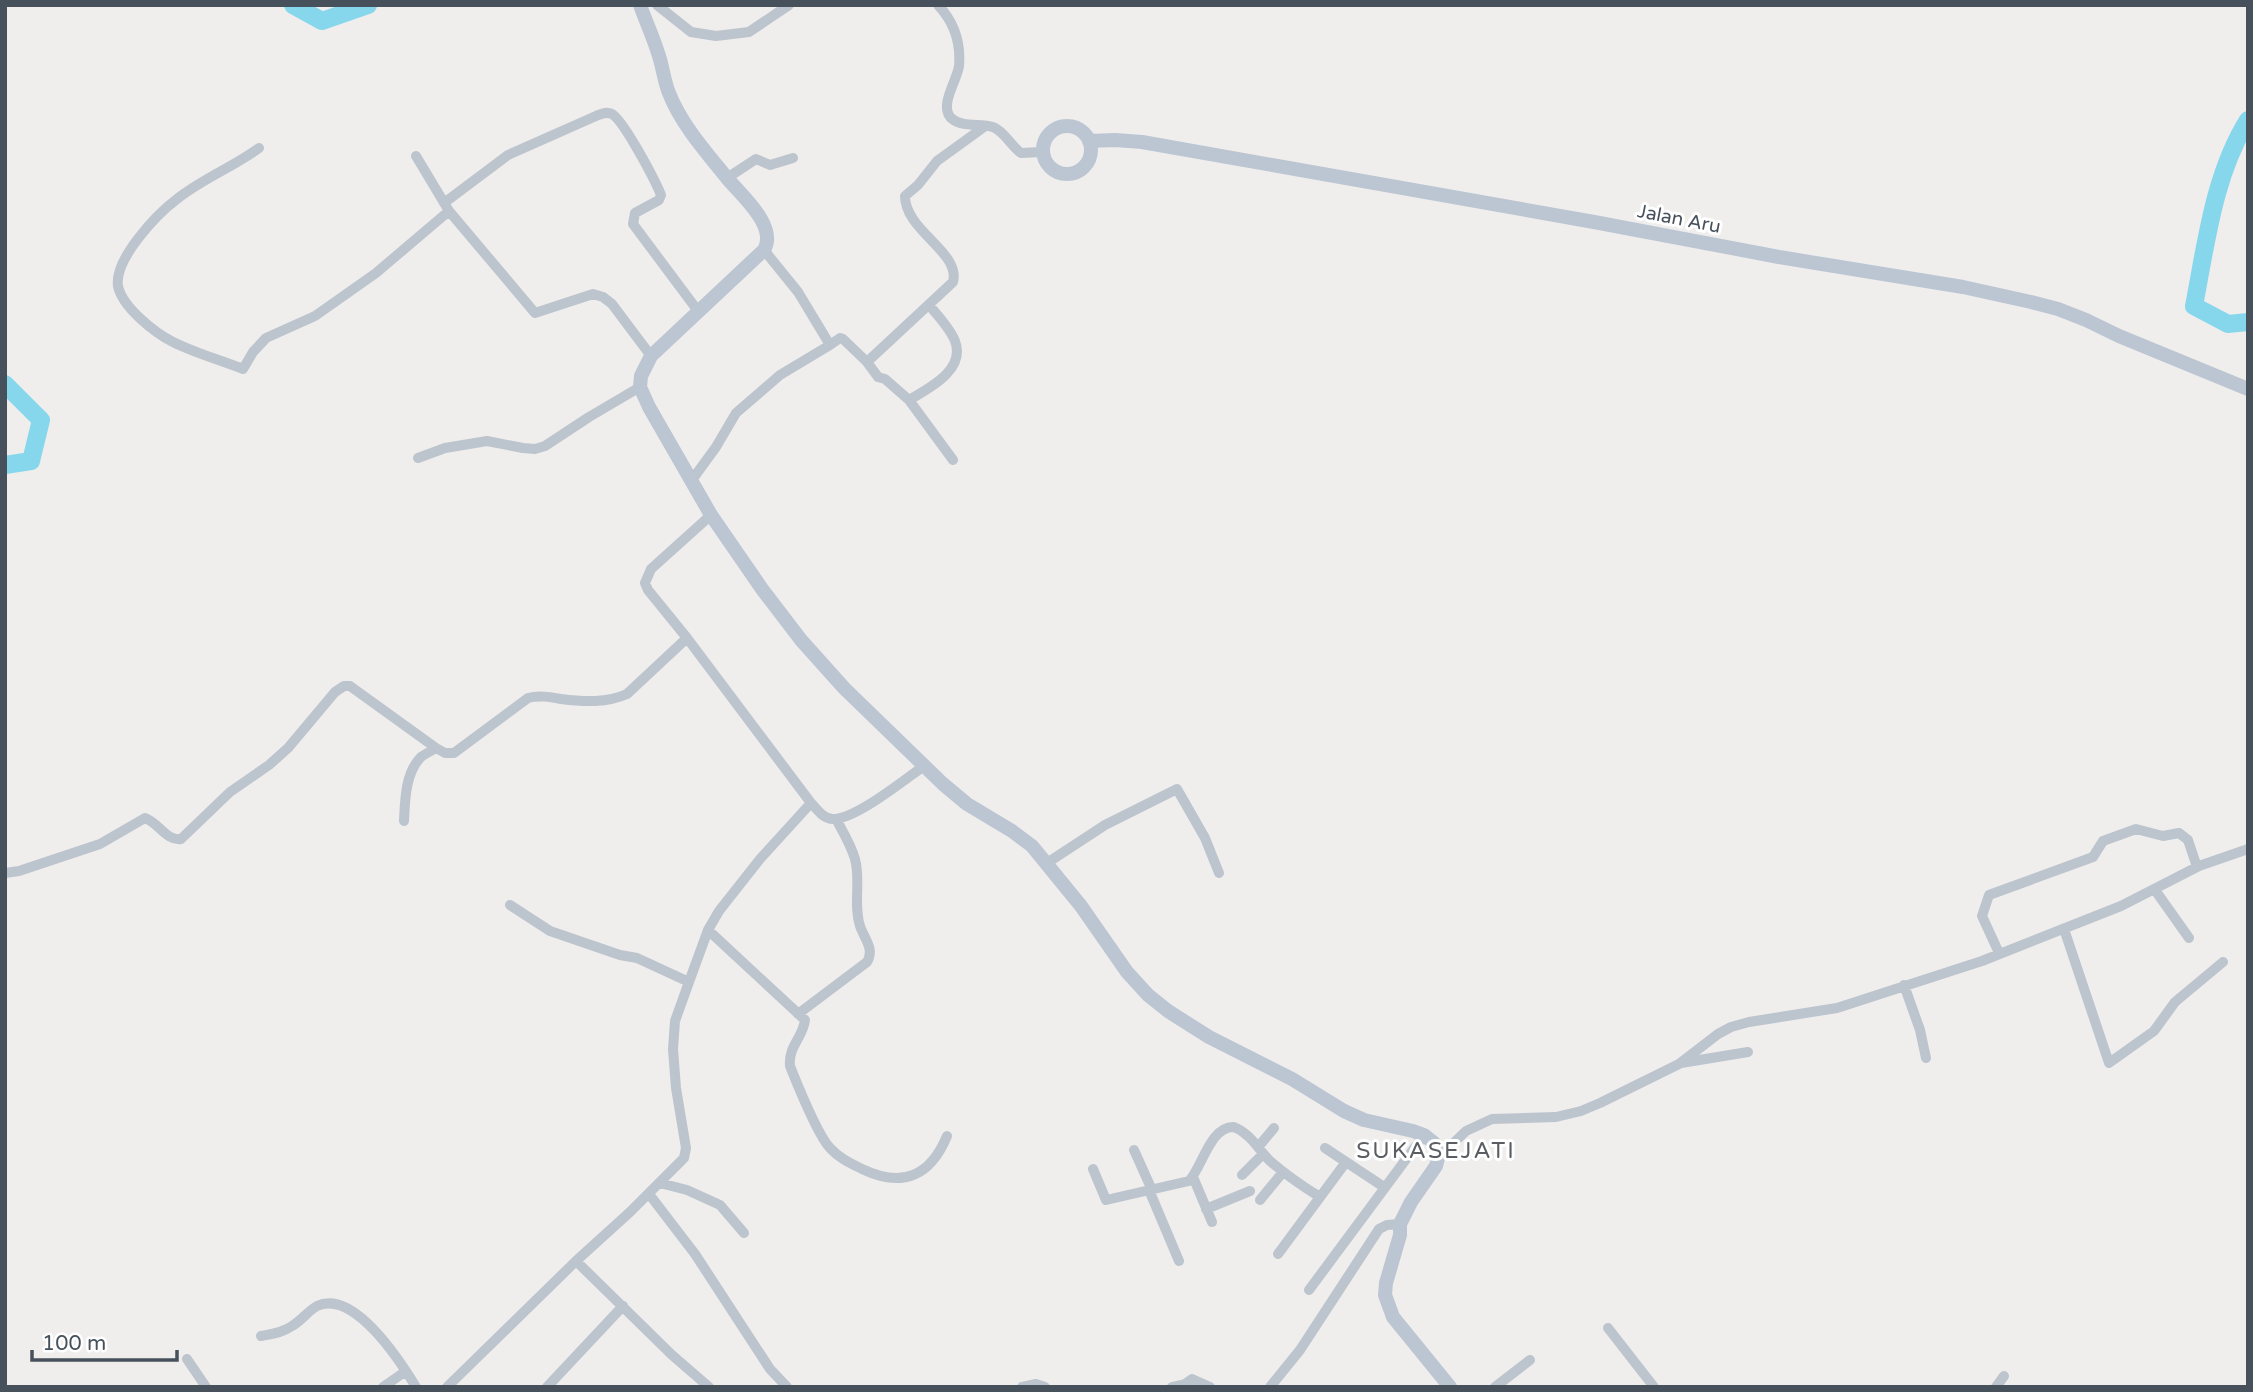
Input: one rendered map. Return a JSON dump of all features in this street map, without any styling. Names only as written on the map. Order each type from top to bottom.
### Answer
[{"type":"street","points":[[640,5],[659,53],[669,93],[689,128],[763,223],[768,236],[764,250],[651,356],[644,366],[640,387],[675,454],[711,515],[801,640],[844,688],[924,766],[967,804],[1032,846],[1081,906],[1135,982],[1168,1011],[1209,1037],[1292,1079],[1344,1111],[1364,1120],[1423,1135],[1434,1143],[1438,1158],[1436,1166],[1411,1202],[1400,1224],[1400,1235],[1385,1295],[1393,1317],[1450,1387]]},
{"type":"street","points":[[657,5],[691,33],[716,36],[749,32],[789,5]]},
{"type":"street","points":[[938,5],[955,29],[958,46],[959,66],[946,107],[948,114],[961,123],[995,128],[1021,153],[1042,152]]},
{"type":"street","points":[[259,148],[198,184],[156,217],[127,254],[118,275],[122,296],[135,314],[152,329],[173,342],[243,369],[266,338],[314,316],[376,273],[447,207],[509,155],[572,125],[606,113],[611,114],[628,133],[661,195],[659,200],[635,213],[633,224],[698,311]]},
{"type":"street","points":[[1064,126],[1079,130],[1089,141],[1090,158],[1085,166],[1071,174],[1055,172],[1044,160],[1042,152],[1046,138],[1051,132],[1064,126]]},
{"type":"street","points":[[867,362],[953,282],[954,271],[942,251],[912,219],[905,196],[937,161],[984,127]]},
{"type":"street","name":"Jalan Aru","points":[[1089,141],[1142,142],[2031,302],[2086,320],[2248,389]]},
{"type":"street","points":[[416,156],[447,207],[535,313],[593,294],[603,297],[612,304],[651,356]]},
{"type":"street","points":[[727,178],[756,159],[770,166],[793,158]]},
{"type":"street","points":[[764,250],[798,292],[830,345]]},
{"type":"street","points":[[909,400],[944,377],[952,369],[957,354],[956,343],[950,331],[929,305]]},
{"type":"street","points":[[692,480],[736,413],[780,376],[842,338],[878,377],[885,379],[909,400],[953,460]]},
{"type":"street","points":[[418,458],[445,448],[487,441],[523,448],[545,446],[640,387]]},
{"type":"street","points":[[711,515],[651,569],[645,583],[811,803],[826,818],[836,819],[879,798],[924,766]]},
{"type":"street","points":[[5,873],[19,871],[100,844],[145,818],[151,820],[170,838],[181,839],[230,792],[288,748],[335,692],[344,686],[351,686],[436,748],[445,753],[454,753],[500,717],[533,696],[597,701],[617,699],[639,684],[687,638]]},
{"type":"street","points":[[404,821],[406,790],[412,771],[420,758],[436,748]]},
{"type":"street","points":[[1047,863],[1105,825],[1177,789],[1205,838],[1219,873]]},
{"type":"street","points":[[447,1387],[684,1158],[673,1049],[675,1021],[708,930],[736,887],[811,803]]},
{"type":"street","points":[[799,1014],[870,956],[858,912],[855,860],[836,819]]},
{"type":"street","points":[[1999,953],[1982,916],[1989,895],[2087,857],[2094,857],[2103,841],[2136,829],[2163,836],[2179,833],[2188,840],[2197,867]]},
{"type":"street","points":[[1438,1158],[1466,1131],[1492,1119],[1556,1117],[1581,1111],[1679,1064],[1731,1027],[1837,1008],[1982,961],[2155,890],[2197,867],[2248,849]]},
{"type":"street","points":[[2155,890],[2189,938]]},
{"type":"street","points":[[510,905],[550,931],[620,955],[637,958],[689,982]]},
{"type":"street","points":[[2064,929],[2109,1063],[2154,1031],[2175,1002],[2223,962]]},
{"type":"street","points":[[708,930],[805,1020],[806,1024],[790,1054],[790,1066],[823,1139],[837,1155],[871,1173],[908,1178],[916,1175],[936,1158],[947,1136]]},
{"type":"street","points":[[1904,985],[1920,1030],[1926,1058]]},
{"type":"street","points":[[1679,1064],[1748,1052]]},
{"type":"street","points":[[1093,1169],[1107,1200],[1189,1181],[1203,1155],[1228,1127],[1238,1129],[1283,1172],[1320,1197]]},
{"type":"street","points":[[1242,1175],[1274,1128]]},
{"type":"street","points":[[1309,1290],[1423,1135]]},
{"type":"street","points":[[1325,1148],[1384,1187]]},
{"type":"street","points":[[1134,1150],[1179,1261]]},
{"type":"street","points":[[1278,1254],[1346,1162]]},
{"type":"street","points":[[1260,1200],[1283,1172]]},
{"type":"street","points":[[1193,1177],[1212,1222]]},
{"type":"street","points":[[660,1183],[687,1190],[720,1205],[744,1233]]},
{"type":"street","points":[[1206,1209],[1250,1191]]},
{"type":"street","points":[[649,1194],[695,1254],[770,1369],[787,1387]]},
{"type":"street","points":[[1270,1387],[1300,1350],[1379,1229],[1400,1224]]},
{"type":"street","points":[[576,1261],[672,1355],[709,1387]]},
{"type":"street","points":[[261,1336],[281,1332],[316,1307],[325,1304],[345,1306],[371,1328],[416,1387]]},
{"type":"street","points":[[547,1387],[623,1306]]},
{"type":"street","points":[[1608,1328],[1654,1387]]},
{"type":"street","points":[[187,1359],[206,1387]]},
{"type":"street","points":[[1495,1387],[1530,1360]]},
{"type":"street","points":[[383,1387],[406,1371]]},
{"type":"street","points":[[1996,1387],[2004,1376]]},
{"type":"street","points":[[1172,1387],[1192,1379],[1210,1387]]},
{"type":"street","points":[[1022,1387],[1036,1384],[1045,1387]]},
{"type":"waterway","points":[[293,5],[322,21],[368,5]]},
{"type":"waterway","points":[[2248,120],[2236,141],[2219,186],[2194,306],[2228,324],[2248,322]]},
{"type":"waterway","points":[[5,384],[41,420],[31,461],[5,465]]},
{"type":"district","name":"SUKASEJATI","points":[[1436,1151]]}]
